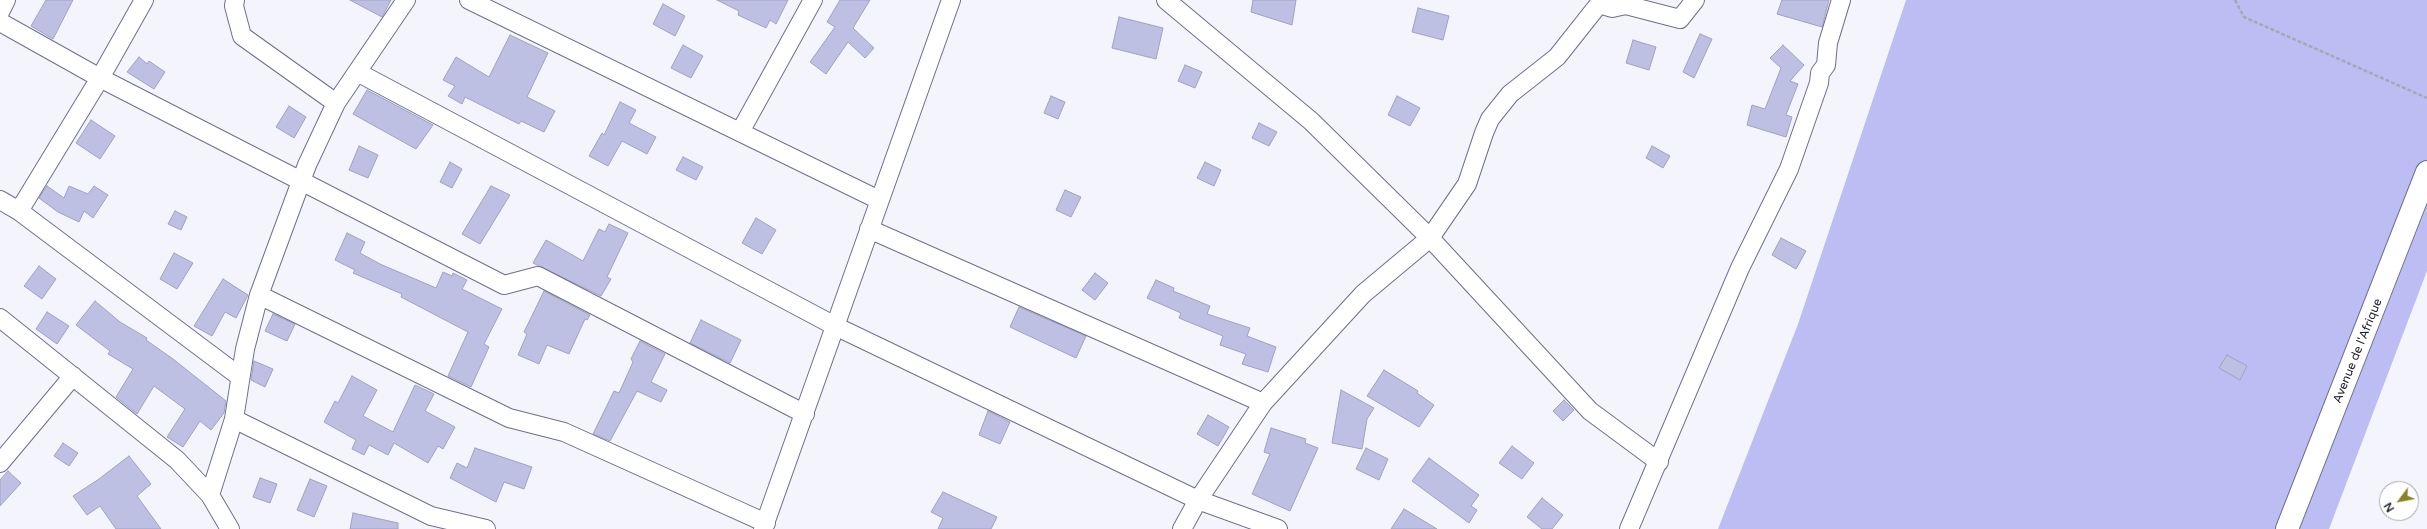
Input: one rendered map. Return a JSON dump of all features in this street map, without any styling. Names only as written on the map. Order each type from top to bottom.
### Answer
[{"type":"main road","name":"Avenue de l'Afrique","points":[[2287,529],[2427,172]]},
{"type":"street","points":[[0,12],[6,0]]},
{"type":"street","points":[[19,211],[100,78],[144,0]]},
{"type":"street","points":[[210,496],[234,419],[239,376],[259,295],[301,181],[336,104],[406,0]]},
{"type":"street","points":[[469,0],[879,200]]},
{"type":"street","points":[[740,132],[813,0]]},
{"type":"street","points":[[259,295],[509,418],[564,432],[764,526],[951,0]]},
{"type":"street","points":[[1166,0],[1311,121],[1430,238],[1590,411],[1659,462]]},
{"type":"street","points":[[1605,0],[1680,19],[1695,0]]},
{"type":"street","points":[[1629,529],[1659,462],[1740,268],[1788,169],[1817,89],[1820,73],[1826,65],[1828,43],[1841,0]]},
{"type":"street","points":[[231,2],[242,36],[336,104]]},
{"type":"street","points":[[1182,529],[1198,500],[1263,403],[1363,294],[1430,238],[1467,184],[1484,133],[1498,108],[1518,86],[1557,57],[1598,4],[1612,8],[1626,5]]},
{"type":"street","points":[[0,22],[100,78],[504,285],[538,276],[805,414]]},
{"type":"street","points":[[357,72],[836,326],[1198,500],[1278,529]]},
{"type":"street","points":[[0,200],[19,211],[239,376]]},
{"type":"street","points":[[869,229],[1263,403]]},
{"type":"street","points":[[0,318],[177,460],[210,496],[230,529]]},
{"type":"street","points":[[0,463],[73,376]]},
{"type":"street","points":[[234,419],[431,516],[486,529]]},
{"type":"path","points":[[2235,0],[2244,17],[2427,98]]},
{"type":"shaded area","points":[[1906,0],[2427,0],[2427,271],[2329,529],[1718,529],[1798,324]]},
{"type":"building","points":[[46,0],[73,0],[53,39],[31,26]]},
{"type":"building","points":[[350,0],[391,0],[382,17]]},
{"type":"building","points":[[717,0],[788,0],[776,24],[770,20],[766,28],[738,15],[739,11]]},
{"type":"building","points":[[840,0],[870,0],[853,28],[874,48],[865,58],[848,42],[826,74],[810,62],[835,27],[827,22]]},
{"type":"building","points":[[1253,0],[1296,0],[1292,25],[1251,12]]},
{"type":"building","points":[[1782,0],[1829,0],[1822,27],[1777,14]]},
{"type":"building","points":[[663,4],[685,16],[675,36],[653,24]]},
{"type":"building","points":[[1418,8],[1449,16],[1443,40],[1412,32]]},
{"type":"building","points":[[1119,17],[1163,28],[1156,59],[1112,48]]},
{"type":"building","points":[[1700,34],[1712,39],[1694,78],[1683,72]]},
{"type":"building","points":[[510,35],[548,53],[527,97],[555,111],[544,132],[521,121],[519,124],[465,97],[462,104],[448,96],[455,86],[443,80],[456,57],[489,77]]},
{"type":"building","points":[[1633,40],[1656,47],[1649,70],[1626,63]]},
{"type":"building","points":[[683,45],[703,56],[691,78],[671,68]]},
{"type":"building","points":[[1783,45],[1804,65],[1790,81],[1798,84],[1786,115],[1792,117],[1786,137],[1747,125],[1752,105],[1765,109],[1781,68],[1770,58]]},
{"type":"building","points":[[139,57],[147,64],[149,61],[165,72],[154,89],[127,72]]},
{"type":"building","points":[[1185,65],[1202,72],[1195,88],[1178,81]]},
{"type":"building","points":[[367,90],[433,125],[416,149],[353,114]]},
{"type":"building","points":[[1051,96],[1065,102],[1058,119],[1044,113]]},
{"type":"building","points":[[1397,96],[1420,108],[1410,126],[1388,115]]},
{"type":"building","points":[[620,102],[636,110],[629,123],[656,137],[647,154],[622,141],[608,166],[589,156],[602,133],[604,135]]},
{"type":"building","points":[[289,106],[306,117],[294,138],[276,127]]},
{"type":"building","points":[[91,120],[115,136],[100,159],[76,143]]},
{"type":"building","points":[[1259,123],[1277,132],[1269,146],[1252,138]]},
{"type":"building","points":[[359,146],[378,155],[368,178],[349,170]]},
{"type":"building","points":[[1652,146],[1670,156],[1663,168],[1646,158]]},
{"type":"building","points":[[683,157],[703,167],[696,180],[676,170]]},
{"type":"building","points":[[450,162],[462,169],[452,188],[440,182]]},
{"type":"building","points":[[1205,162],[1221,170],[1214,186],[1197,178]]},
{"type":"building","points":[[47,186],[64,198],[69,186],[88,194],[94,186],[108,195],[93,218],[84,211],[79,222],[58,212],[39,198]]},
{"type":"building","points":[[491,186],[510,195],[480,244],[462,234]]},
{"type":"building","points":[[1065,190],[1081,197],[1071,217],[1056,210]]},
{"type":"building","points":[[175,211],[187,217],[181,230],[168,224]]},
{"type":"building","points":[[756,218],[776,230],[762,254],[742,243]]},
{"type":"building","points":[[609,224],[628,233],[607,277],[611,279],[601,296],[533,263],[546,240],[583,261],[599,229],[605,232]]},
{"type":"building","points":[[347,233],[365,242],[360,253],[380,264],[436,288],[443,272],[452,276],[453,273],[467,280],[462,289],[502,309],[484,344],[489,347],[471,387],[448,376],[468,332],[401,297],[402,294],[353,273],[355,270],[335,260]]},
{"type":"building","points":[[1781,238],[1806,251],[1796,269],[1772,255]]},
{"type":"building","points":[[174,253],[193,263],[177,289],[160,279]]},
{"type":"building","points":[[39,266],[56,279],[42,299],[24,286]]},
{"type":"building","points":[[1095,273],[1108,283],[1095,300],[1082,290]]},
{"type":"building","points":[[223,279],[248,295],[236,318],[225,312],[212,336],[194,326]]},
{"type":"building","points":[[1156,280],[1174,288],[1173,291],[1210,306],[1207,314],[1250,328],[1247,336],[1276,347],[1268,372],[1242,364],[1246,354],[1220,345],[1223,336],[1179,318],[1181,313],[1147,298]]},
{"type":"building","points":[[544,291],[590,315],[587,320],[585,319],[569,354],[547,345],[539,364],[518,355],[527,334],[524,332]]},
{"type":"building","points":[[95,301],[120,322],[147,338],[146,340],[173,359],[226,401],[224,413],[211,430],[200,421],[183,447],[167,437],[185,409],[154,386],[137,414],[116,397],[133,369],[108,354],[110,351],[76,325]]},
{"type":"building","points":[[1019,307],[1086,336],[1076,358],[1010,327]]},
{"type":"building","points":[[47,312],[69,326],[57,344],[36,329]]},
{"type":"building","points":[[273,314],[295,324],[287,341],[265,331]]},
{"type":"building","points":[[701,320],[741,340],[730,363],[690,343]]},
{"type":"building","points":[[640,341],[665,354],[651,382],[667,390],[661,402],[637,391],[610,441],[593,434],[614,391],[619,393],[633,362],[631,359]]},
{"type":"building","points":[[2227,355],[2247,366],[2240,380],[2219,368]]},
{"type":"building","points":[[254,361],[273,369],[265,387],[251,380]]},
{"type":"building","points":[[1384,370],[1418,391],[1417,393],[1434,405],[1419,427],[1367,396]]},
{"type":"building","points":[[352,376],[377,390],[363,416],[393,432],[415,385],[434,394],[425,411],[455,427],[443,449],[438,446],[428,463],[394,443],[388,455],[369,445],[364,455],[352,449],[356,440],[324,422],[335,401],[338,403]]},
{"type":"building","points":[[1341,390],[1374,408],[1367,419],[1362,449],[1332,443]]},
{"type":"building","points":[[1564,400],[1574,410],[1563,421],[1553,411]]},
{"type":"building","points":[[988,411],[1010,422],[1000,444],[979,435]]},
{"type":"building","points":[[1208,415],[1229,427],[1218,446],[1197,434]]},
{"type":"building","points":[[1271,428],[1306,439],[1305,443],[1318,448],[1290,511],[1252,494],[1270,454],[1264,452]]},
{"type":"building","points":[[63,443],[78,453],[69,466],[54,456]]},
{"type":"building","points":[[1512,446],[1534,463],[1522,479],[1499,463]]},
{"type":"building","points":[[475,448],[532,467],[524,489],[504,482],[496,502],[450,478],[457,463],[467,468]]},
{"type":"building","points":[[1366,448],[1388,459],[1379,480],[1356,469]]},
{"type":"building","points":[[129,456],[151,484],[137,496],[161,529],[116,529],[100,506],[87,515],[73,496],[99,479]]},
{"type":"building","points":[[1429,458],[1479,495],[1471,506],[1477,510],[1469,523],[1412,481]]},
{"type":"building","points":[[8,471],[21,483],[0,506],[0,480]]},
{"type":"building","points":[[260,478],[277,484],[270,503],[253,497]]},
{"type":"building","points":[[310,479],[327,486],[314,517],[297,510]]},
{"type":"building","points":[[943,492],[997,517],[991,529],[938,529],[943,518],[931,512]]},
{"type":"building","points":[[1542,498],[1563,515],[1552,529],[1542,529],[1527,517]]},
{"type":"building","points":[[1404,509],[1437,529],[1391,529]]},
{"type":"building","points":[[353,513],[398,523],[398,529],[350,529]]}]
